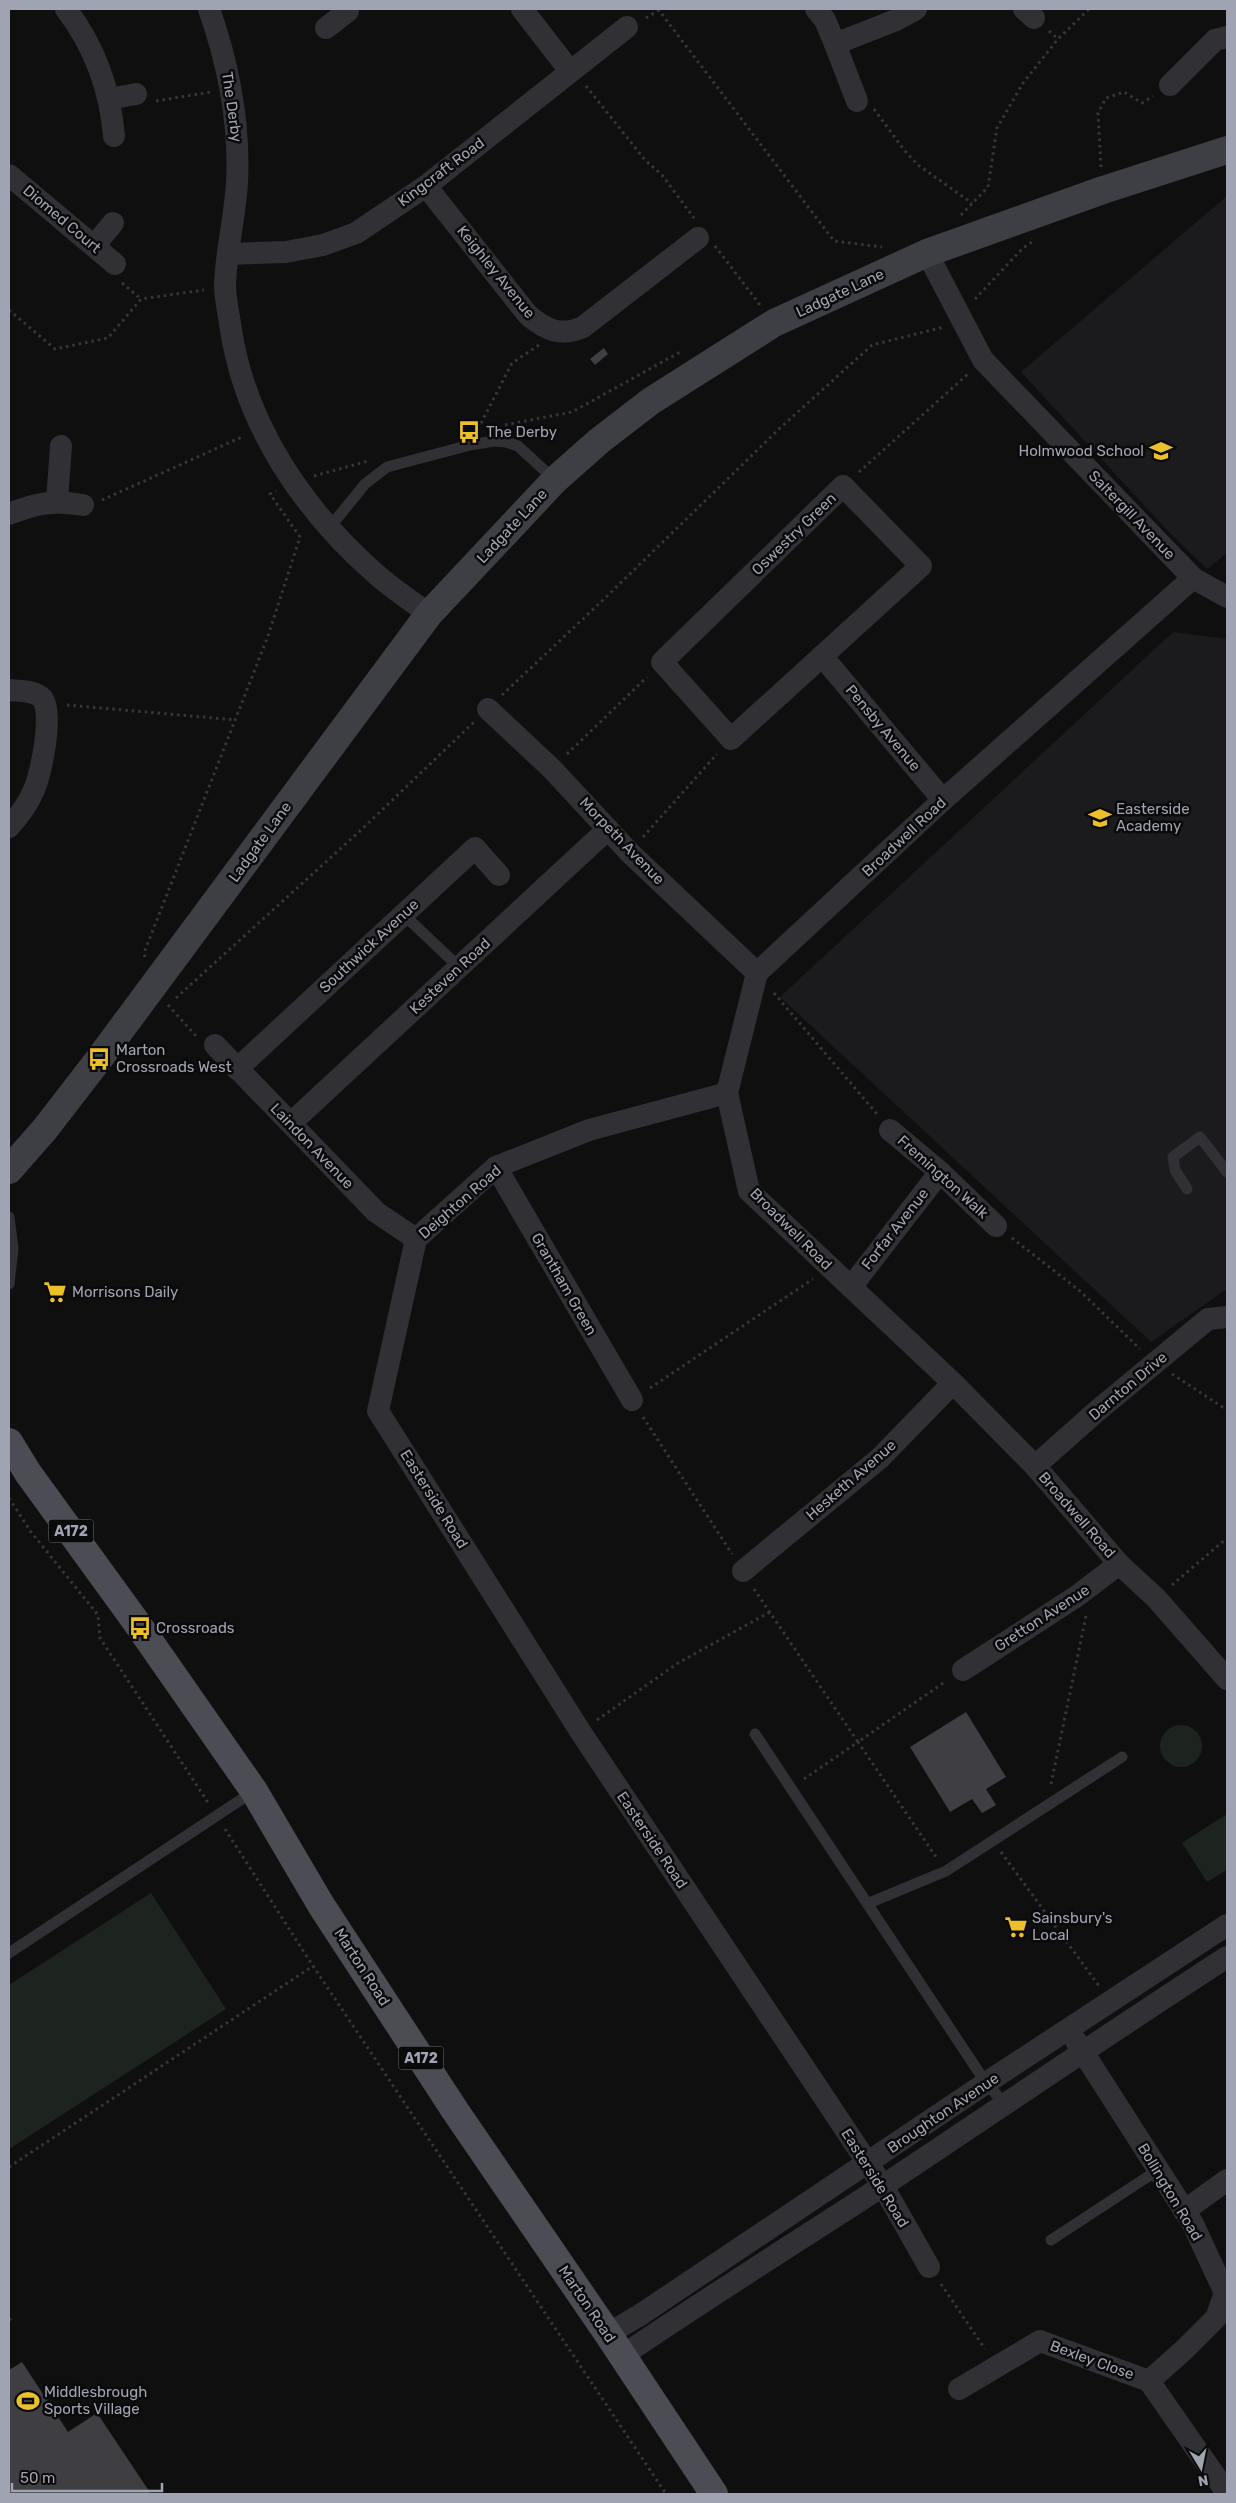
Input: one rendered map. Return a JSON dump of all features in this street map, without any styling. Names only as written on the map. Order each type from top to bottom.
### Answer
[{"type":"main road","name":"Ladgate Lane","points":[[9,1170],[160,996],[428,614],[556,480],[599,442],[651,401],[774,323],[927,253],[1103,190],[1227,150]]},
{"type":"main road","name":"Marton Road","points":[[9,1442],[28,1473],[137,1623],[254,1791],[326,1913],[456,2112],[714,2494]]},
{"type":"street","points":[[66,9],[78,25],[93,53],[109,99],[114,136]]},
{"type":"street","name":"The Derby","points":[[209,9],[220,41],[232,88],[238,136],[237,184],[225,287],[236,361],[261,428],[292,482],[311,508],[377,576],[428,614]]},
{"type":"street","points":[[326,28],[348,9]]},
{"type":"street","points":[[522,9],[571,70]]},
{"type":"street","points":[[816,9],[825,20],[857,101]]},
{"type":"street","points":[[835,44],[896,20],[916,9]]},
{"type":"street","name":"Kingcraft Road","points":[[228,254],[286,252],[323,244],[356,233],[426,186],[627,27]]},
{"type":"street","points":[[1170,85],[1215,40],[1227,37]]},
{"type":"street","points":[[109,99],[136,94]]},
{"type":"street","name":"Diomed Court","points":[[9,175],[115,264]]},
{"type":"street","name":"Keighley Avenue","points":[[426,186],[528,315],[542,327],[558,333]]},
{"type":"street","points":[[94,246],[113,223]]},
{"type":"street","points":[[558,333],[570,332],[583,327],[702,235]]},
{"type":"street","name":"Saltergill Avenue","points":[[927,253],[982,360],[1193,578],[1227,597]]},
{"type":"street","points":[[57,501],[61,446]]},
{"type":"street","name":"Oswestry Green","points":[[662,662],[843,486],[921,566],[731,739]]},
{"type":"street","points":[[9,514],[24,508],[57,501],[83,505]]},
{"type":"street","name":"Broadwell Road","points":[[1193,578],[943,800],[757,973],[727,1093],[749,1190],[953,1383],[1035,1466],[1119,1564],[1156,1598],[1227,1678]]},
{"type":"street","name":"Pensby Avenue","points":[[822,656],[943,800]]},
{"type":"street","points":[[662,662],[731,739]]},
{"type":"street","points":[[9,690],[33,693],[41,698],[44,703],[47,720],[42,760],[34,790],[22,813],[9,827]]},
{"type":"street","name":"Morpeth Avenue","points":[[488,709],[552,768],[630,853],[757,973]]},
{"type":"street","name":"Kesteven Road","points":[[291,1123],[608,829]]},
{"type":"street","name":"Southwick Avenue","points":[[237,1069],[475,848],[499,874]]},
{"type":"street","name":"Laindon Avenue","points":[[215,1045],[376,1212],[416,1239]]},
{"type":"street","name":"Deighton Road","points":[[378,1411],[416,1239],[496,1167],[589,1130],[727,1093]]},
{"type":"street","name":"Fremington Walk","points":[[890,1130],[940,1172],[996,1226]]},
{"type":"street","name":"Grantham Green","points":[[496,1167],[632,1400]]},
{"type":"street","name":"Forfar Avenue","points":[[851,1287],[940,1172]]},
{"type":"street","name":"Darnton Drive","points":[[1035,1466],[1097,1411],[1208,1319],[1227,1317]]},
{"type":"street","name":"Hesketh Avenue","points":[[743,1571],[880,1458],[953,1383]]},
{"type":"street","name":"Easterside Road","points":[[378,1411],[580,1731],[883,2186],[929,2267]]},
{"type":"street","name":"Gretton Avenue","points":[[963,1670],[1077,1596],[1119,1564]]},
{"type":"street","name":"Broughton Avenue","points":[[615,2345],[640,2315],[868,2164],[986,2083],[1227,1925]]},
{"type":"street","name":"Broughton Avenue","points":[[615,2345],[883,2186],[1004,2103],[1084,2053],[1227,1956]]},
{"type":"street","name":"Bollington Road","points":[[1069,2030],[1193,2224],[1225,2293],[1216,2318],[1149,2381]]},
{"type":"street","points":[[1184,2211],[1227,2180]]},
{"type":"street","name":"Bexley Close","points":[[959,2389],[1040,2341],[1149,2381]]},
{"type":"street","points":[[1149,2381],[1227,2493]]},
{"type":"lane","points":[[330,527],[365,484],[387,467],[470,445],[494,441],[518,446],[556,480]]},
{"type":"lane","points":[[403,914],[459,967]]},
{"type":"lane","points":[[1187,1190],[1175,1170],[1173,1157],[1200,1138],[1227,1172]]},
{"type":"lane","points":[[9,1217],[13,1249],[9,1284]]},
{"type":"lane","points":[[754,1734],[869,1903],[986,2083],[1004,2103]]},
{"type":"lane","points":[[869,1903],[946,1871],[994,1842],[1122,1757]]},
{"type":"lane","points":[[9,1953],[254,1791]]},
{"type":"lane","points":[[1051,2240],[1158,2170]]},
{"type":"path","points":[[658,9],[834,241],[890,248]]},
{"type":"path","points":[[959,217],[988,187],[997,128],[1023,83],[1058,39],[1089,9]]},
{"type":"path","points":[[571,70],[645,160],[662,175],[702,235],[774,323]]},
{"type":"path","points":[[1103,190],[1098,113],[1106,98],[1124,92],[1142,103],[1170,85]]},
{"type":"path","points":[[136,94],[138,104],[232,88]]},
{"type":"path","points":[[857,101],[866,98],[904,150],[918,165],[972,203]]},
{"type":"path","points":[[160,996],[361,830],[602,602],[779,429],[872,345],[944,327],[960,315],[1023,248],[1037,239]]},
{"type":"path","points":[[9,310],[55,348],[108,338],[141,299],[225,287]]},
{"type":"path","points":[[487,428],[478,430],[512,363],[558,333]]},
{"type":"path","points":[[496,426],[572,412],[685,350]]},
{"type":"path","points":[[843,486],[982,360]]},
{"type":"path","points":[[83,505],[90,506],[261,428]]},
{"type":"path","points":[[215,1045],[207,1048],[160,996],[144,954],[268,636],[300,537],[270,494],[292,482],[376,459]]},
{"type":"path","points":[[552,768],[662,662]]},
{"type":"path","points":[[44,703],[236,720]]},
{"type":"path","points":[[630,853],[731,739]]},
{"type":"path","points":[[757,973],[836,1063],[890,1130]]},
{"type":"path","points":[[996,1226],[1080,1291],[1155,1363],[1227,1410]]},
{"type":"path","points":[[830,1267],[632,1400],[770,1612],[946,1871]]},
{"type":"path","points":[[9,1498],[31,1532],[98,1615],[100,1638],[313,1966],[666,2494]]},
{"type":"path","points":[[1156,1598],[1227,1538]]},
{"type":"path","points":[[1047,1807],[1086,1616],[1077,1596]]},
{"type":"path","points":[[580,1731],[678,1663],[770,1612]]},
{"type":"path","points":[[791,1788],[963,1670]]},
{"type":"path","points":[[994,1842],[1111,2001]]},
{"type":"path","points":[[9,2167],[313,1966]]},
{"type":"path","points":[[929,2267],[996,2366]]},
{"type":"path","points":[[9,2320],[13,2317]]},
{"type":"shaded area","name":"Holmwood School","points":[[1227,196],[1227,553],[1207,569],[1168,531],[1021,372]]},
{"type":"shaded area","name":"Easterside Academy","points":[[1173,632],[1227,639],[1227,1289],[1151,1342],[780,997]]},
{"type":"shaded area","points":[[1181,1725],[1196,1731],[1202,1746],[1196,1761],[1181,1767],[1166,1761],[1160,1746],[1166,1731]]},
{"type":"shaded area","points":[[1227,1814],[1227,1870],[1207,1882],[1182,1843]]},
{"type":"shaded area","points":[[151,1893],[226,2009],[9,2149],[9,1985]]},
{"type":"building","points":[[604,348],[608,354],[595,365],[590,359]]},
{"type":"building","points":[[966,1712],[1006,1777],[986,1789],[996,1805],[982,1813],[972,1799],[950,1812],[910,1747]]},
{"type":"building","name":"Middlesbrough Sports Village","points":[[22,2362],[68,2432],[97,2413],[151,2494],[9,2494],[9,2370]]},
{"type":"place","name":"The Derby","points":[[469,432]]},
{"type":"place","name":"Holmwood School","points":[[1161,451]]},
{"type":"place","name":"Easterside Academy","points":[[1100,818]]},
{"type":"place","name":"Marton Crossroads West","points":[[99,1059]]},
{"type":"place","name":"Morrisons Daily","points":[[55,1292]]},
{"type":"place","name":"Crossroads","points":[[140,1628]]},
{"type":"place","name":"Sainsbury's Local","points":[[1016,1927]]},
{"type":"place","name":"Middlesbrough Sports Village","points":[[28,2401]]}]
